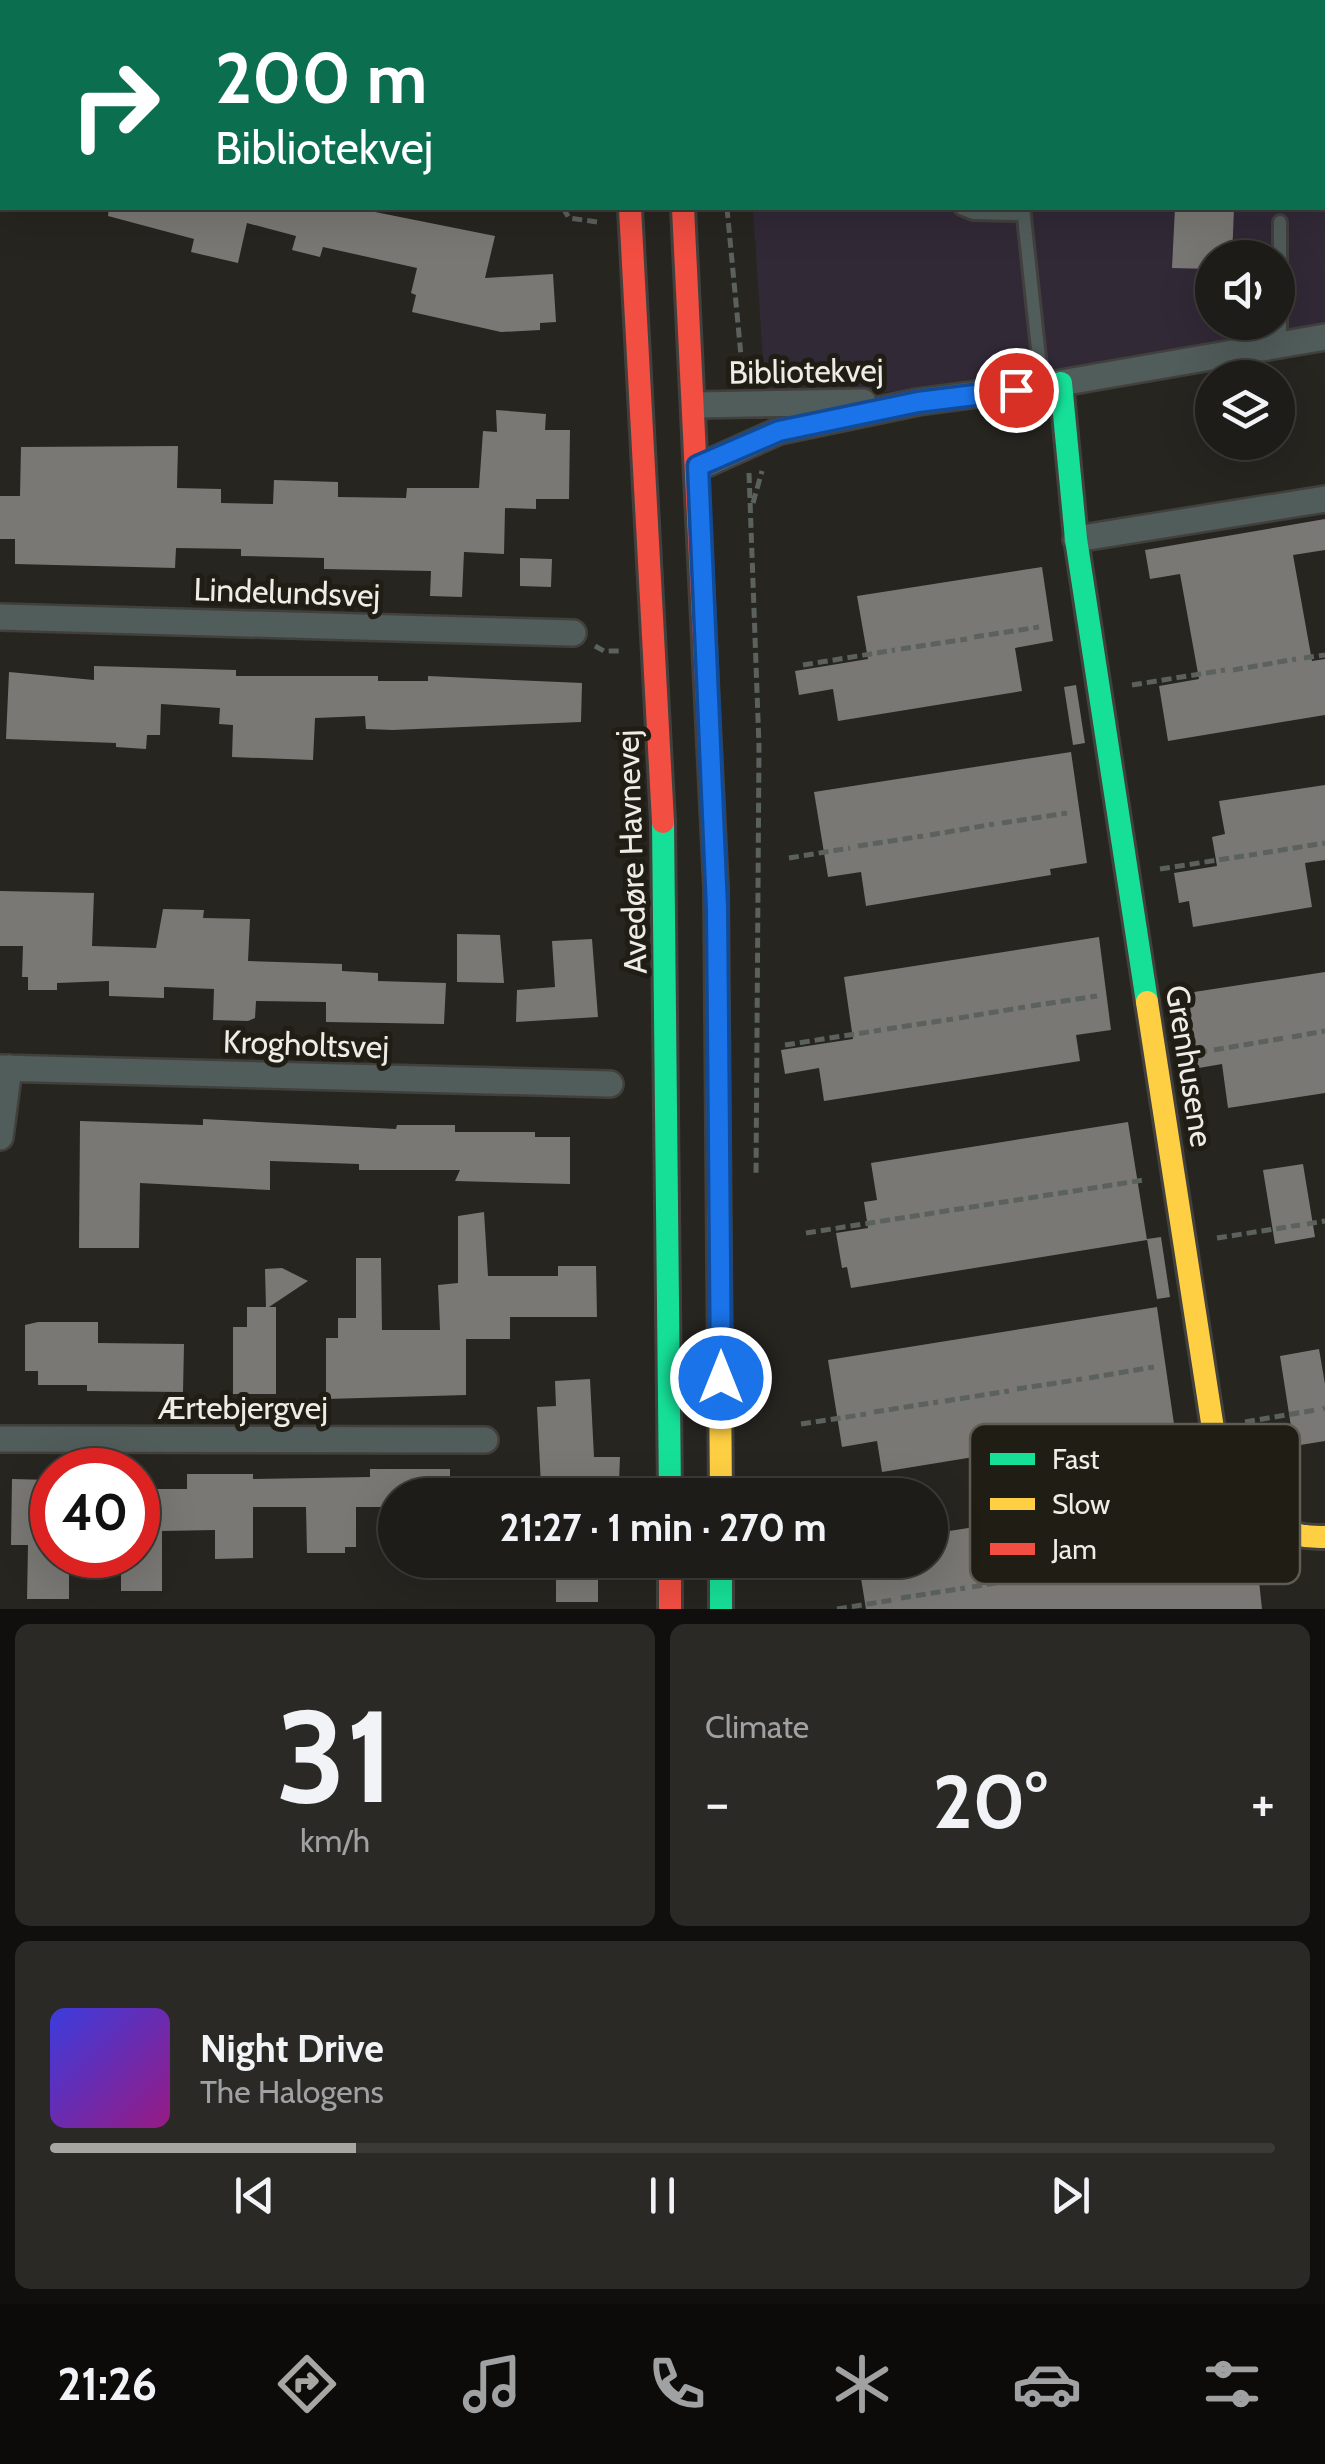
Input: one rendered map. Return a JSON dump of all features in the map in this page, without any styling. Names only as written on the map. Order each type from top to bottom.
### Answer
[{"type":"street","name":"Avedøre Havnevej","points":[[630,210],[656,629],[666,896],[670,1478]]},
{"type":"street","points":[[683,210],[717,908],[721,1478]]},
{"type":"street","name":"Bibliotekvej","points":[[698,466],[779,431],[918,402],[1051,385],[1325,336]]},
{"type":"street","name":"Grenhusene","points":[[1051,385],[1213,1424]]},
{"type":"street","name":"Bibliotekvej","points":[[694,405],[918,402]]},
{"type":"street","points":[[1076,539],[1325,499]]},
{"type":"street","name":"Lindelundsvej","points":[[0,617],[572,633]]},
{"type":"street","points":[[0,1137],[5,1068]]},
{"type":"street","name":"Krogholtsvej","points":[[5,1068],[610,1084]]},
{"type":"street","name":"Ærtebjergvej","points":[[0,1438],[485,1440]]},
{"type":"street","name":"Grenhusene","points":[[1300,1536],[1325,1537]]},
{"type":"street","points":[[670,1578],[670,1609]]},
{"type":"street","points":[[721,1578],[722,1609]]},
{"type":"lane","points":[[966,210],[1023,211],[1051,385]]},
{"type":"lane","points":[[1280,222],[1280,344]]},
{"type":"path","points":[[564,210],[569,218],[597,222]]},
{"type":"path","points":[[596,210],[598,240]]},
{"type":"path","points":[[727,210],[745,403]]},
{"type":"path","points":[[748,443],[758,746],[756,1196]]},
{"type":"path","points":[[804,665],[1039,627]]},
{"type":"path","points":[[620,632],[621,669]]},
{"type":"path","points":[[1304,658],[1325,655]]},
{"type":"path","points":[[1233,670],[1296,659]]},
{"type":"path","points":[[1099,691],[1224,670]]},
{"type":"path","points":[[789,858],[1066,813]]},
{"type":"path","points":[[1128,874],[1325,843]]},
{"type":"path","points":[[785,1045],[1097,996]]},
{"type":"path","points":[[1214,1050],[1325,1031]]},
{"type":"path","points":[[806,1233],[1174,1176]]},
{"type":"path","points":[[1185,1244],[1325,1221]]},
{"type":"path","points":[[874,1412],[1154,1367]]},
{"type":"path","points":[[1231,1424],[1321,1409]]},
{"type":"path","points":[[801,1424],[866,1414]]},
{"type":"path","points":[[836,1609],[992,1584]]},
{"type":"shaded area","points":[[753,210],[1325,210],[1325,327],[1295,332],[1295,240],[1195,240],[1195,340],[1248,340],[1046,374],[766,406]]},
{"type":"building","points":[[109,210],[365,210],[495,236],[485,278],[553,274],[556,322],[540,323],[540,330],[501,332],[412,312],[416,295],[411,293],[417,268],[323,247],[320,257],[292,250],[296,236],[247,223],[238,263],[191,252],[194,239],[108,216]]},
{"type":"building","points":[[1175,210],[1234,210],[1233,240],[1195,240],[1195,269],[1172,268]]},
{"type":"building","points":[[496,410],[546,414],[545,430],[570,430],[569,499],[536,499],[536,509],[505,508],[504,554],[464,552],[462,597],[430,596],[431,571],[324,569],[324,558],[241,556],[241,549],[176,548],[175,568],[15,564],[15,539],[0,539],[0,496],[20,496],[21,447],[178,446],[177,488],[221,489],[221,503],[273,504],[274,480],[338,482],[338,497],[406,498],[407,488],[479,488],[483,431],[497,432]]},
{"type":"building","points":[[1325,519],[1325,550],[1293,555],[1312,661],[1325,659],[1325,715],[1168,741],[1159,686],[1199,679],[1180,574],[1150,579],[1145,550]]},
{"type":"building","points":[[520,558],[552,559],[551,587],[520,586]]},
{"type":"building","points":[[1042,567],[1053,641],[1015,648],[1022,691],[838,721],[833,689],[799,695],[795,671],[868,659],[857,596]]},
{"type":"building","points":[[94,666],[236,670],[236,676],[378,676],[378,681],[428,681],[428,676],[582,683],[581,722],[393,730],[366,729],[365,716],[315,718],[313,760],[232,757],[233,725],[219,724],[220,708],[161,704],[160,735],[147,735],[146,749],[116,747],[116,743],[6,739],[9,672],[94,680]]},
{"type":"building","points":[[1076,685],[1085,743],[1073,745],[1064,687]]},
{"type":"building","points":[[1071,752],[1087,863],[1050,869],[1051,875],[866,906],[861,872],[828,877],[814,792]]},
{"type":"building","points":[[1325,785],[1325,860],[1305,863],[1312,907],[1193,927],[1189,901],[1179,903],[1174,873],[1217,866],[1212,837],[1225,834],[1219,801]]},
{"type":"building","points":[[0,891],[94,893],[92,946],[156,948],[163,909],[204,910],[203,918],[250,919],[248,961],[342,964],[342,971],[378,973],[378,981],[446,983],[444,1024],[326,1022],[326,1002],[256,1001],[255,1018],[213,1020],[214,989],[164,987],[164,998],[109,996],[109,981],[57,983],[57,990],[28,990],[28,977],[22,977],[23,946],[0,946]]},
{"type":"building","points":[[457,934],[500,935],[504,983],[457,982]]},
{"type":"building","points":[[1099,937],[1111,1030],[1076,1035],[1080,1061],[824,1101],[819,1068],[785,1074],[781,1050],[853,1039],[844,977]]},
{"type":"building","points":[[592,939],[598,1017],[516,1022],[517,990],[555,987],[552,941]]},
{"type":"building","points":[[1325,972],[1325,1093],[1228,1108],[1222,1064],[1193,1069],[1181,994]]},
{"type":"building","points":[[203,1119],[396,1129],[397,1125],[455,1125],[455,1132],[535,1132],[535,1137],[570,1137],[570,1184],[455,1181],[460,1170],[359,1170],[359,1164],[270,1161],[270,1190],[140,1183],[139,1248],[79,1248],[80,1121],[203,1125]]},
{"type":"building","points":[[1128,1122],[1147,1240],[851,1288],[847,1267],[842,1268],[836,1233],[868,1228],[864,1202],[877,1200],[871,1163]]},
{"type":"building","points":[[1303,1164],[1315,1237],[1275,1244],[1263,1170]]},
{"type":"building","points":[[484,1212],[488,1276],[558,1276],[558,1266],[596,1266],[597,1317],[510,1317],[510,1339],[466,1339],[466,1395],[326,1399],[326,1338],[338,1338],[338,1318],[356,1318],[356,1258],[381,1258],[382,1330],[440,1330],[438,1285],[458,1283],[458,1216]]},
{"type":"building","points":[[1161,1237],[1170,1297],[1157,1299],[1147,1239]]},
{"type":"building","points":[[282,1268],[308,1281],[269,1307],[276,1307],[276,1394],[233,1394],[233,1327],[247,1327],[247,1307],[266,1307],[265,1269]]},
{"type":"building","points":[[1157,1307],[1174,1424],[970,1424],[970,1458],[882,1472],[877,1441],[842,1447],[828,1360]]},
{"type":"building","points":[[98,1322],[98,1343],[184,1344],[183,1392],[87,1391],[87,1385],[38,1385],[38,1371],[25,1371],[25,1325]]},
{"type":"building","points":[[1319,1349],[1325,1384],[1325,1441],[1300,1445],[1300,1424],[1291,1424],[1280,1356]]},
{"type":"building","points":[[590,1379],[594,1457],[620,1457],[619,1478],[541,1478],[537,1407],[556,1406],[555,1381]]},
{"type":"building","points":[[370,1469],[450,1469],[450,1478],[378,1478],[378,1507],[356,1507],[356,1547],[345,1547],[345,1553],[307,1553],[306,1507],[253,1507],[253,1558],[215,1559],[215,1530],[162,1531],[162,1591],[121,1591],[121,1578],[160,1578],[160,1489],[187,1489],[187,1474],[253,1474],[253,1479],[370,1477]]},
{"type":"building","points":[[12,1479],[30,1479],[30,1578],[69,1578],[69,1599],[27,1599],[28,1545],[11,1545]]},
{"type":"building","points":[[970,1528],[970,1584],[1259,1584],[1262,1609],[866,1609],[861,1578],[948,1578],[948,1531]]},
{"type":"building","points":[[556,1578],[598,1578],[598,1602],[556,1602]]},
{"type":"traffic: fast","points":[[1061,383],[1076,539],[1147,1002]]},
{"type":"traffic: fast","points":[[663,822],[670,1478]]},
{"type":"traffic: fast","points":[[721,1578],[721,1609]]},
{"type":"traffic: slow","points":[[716,888],[721,1478]]},
{"type":"traffic: slow","points":[[1147,1002],[1212,1424]]},
{"type":"traffic: slow","points":[[1300,1534],[1325,1537]]},
{"type":"traffic: jam","points":[[630,210],[663,822]]},
{"type":"traffic: jam","points":[[683,210],[716,888]]},
{"type":"traffic: jam","points":[[670,1578],[670,1609]]},
{"type":"route","points":[[721,1378],[717,908],[698,466],[779,431],[918,402],[1016,390]]}]
